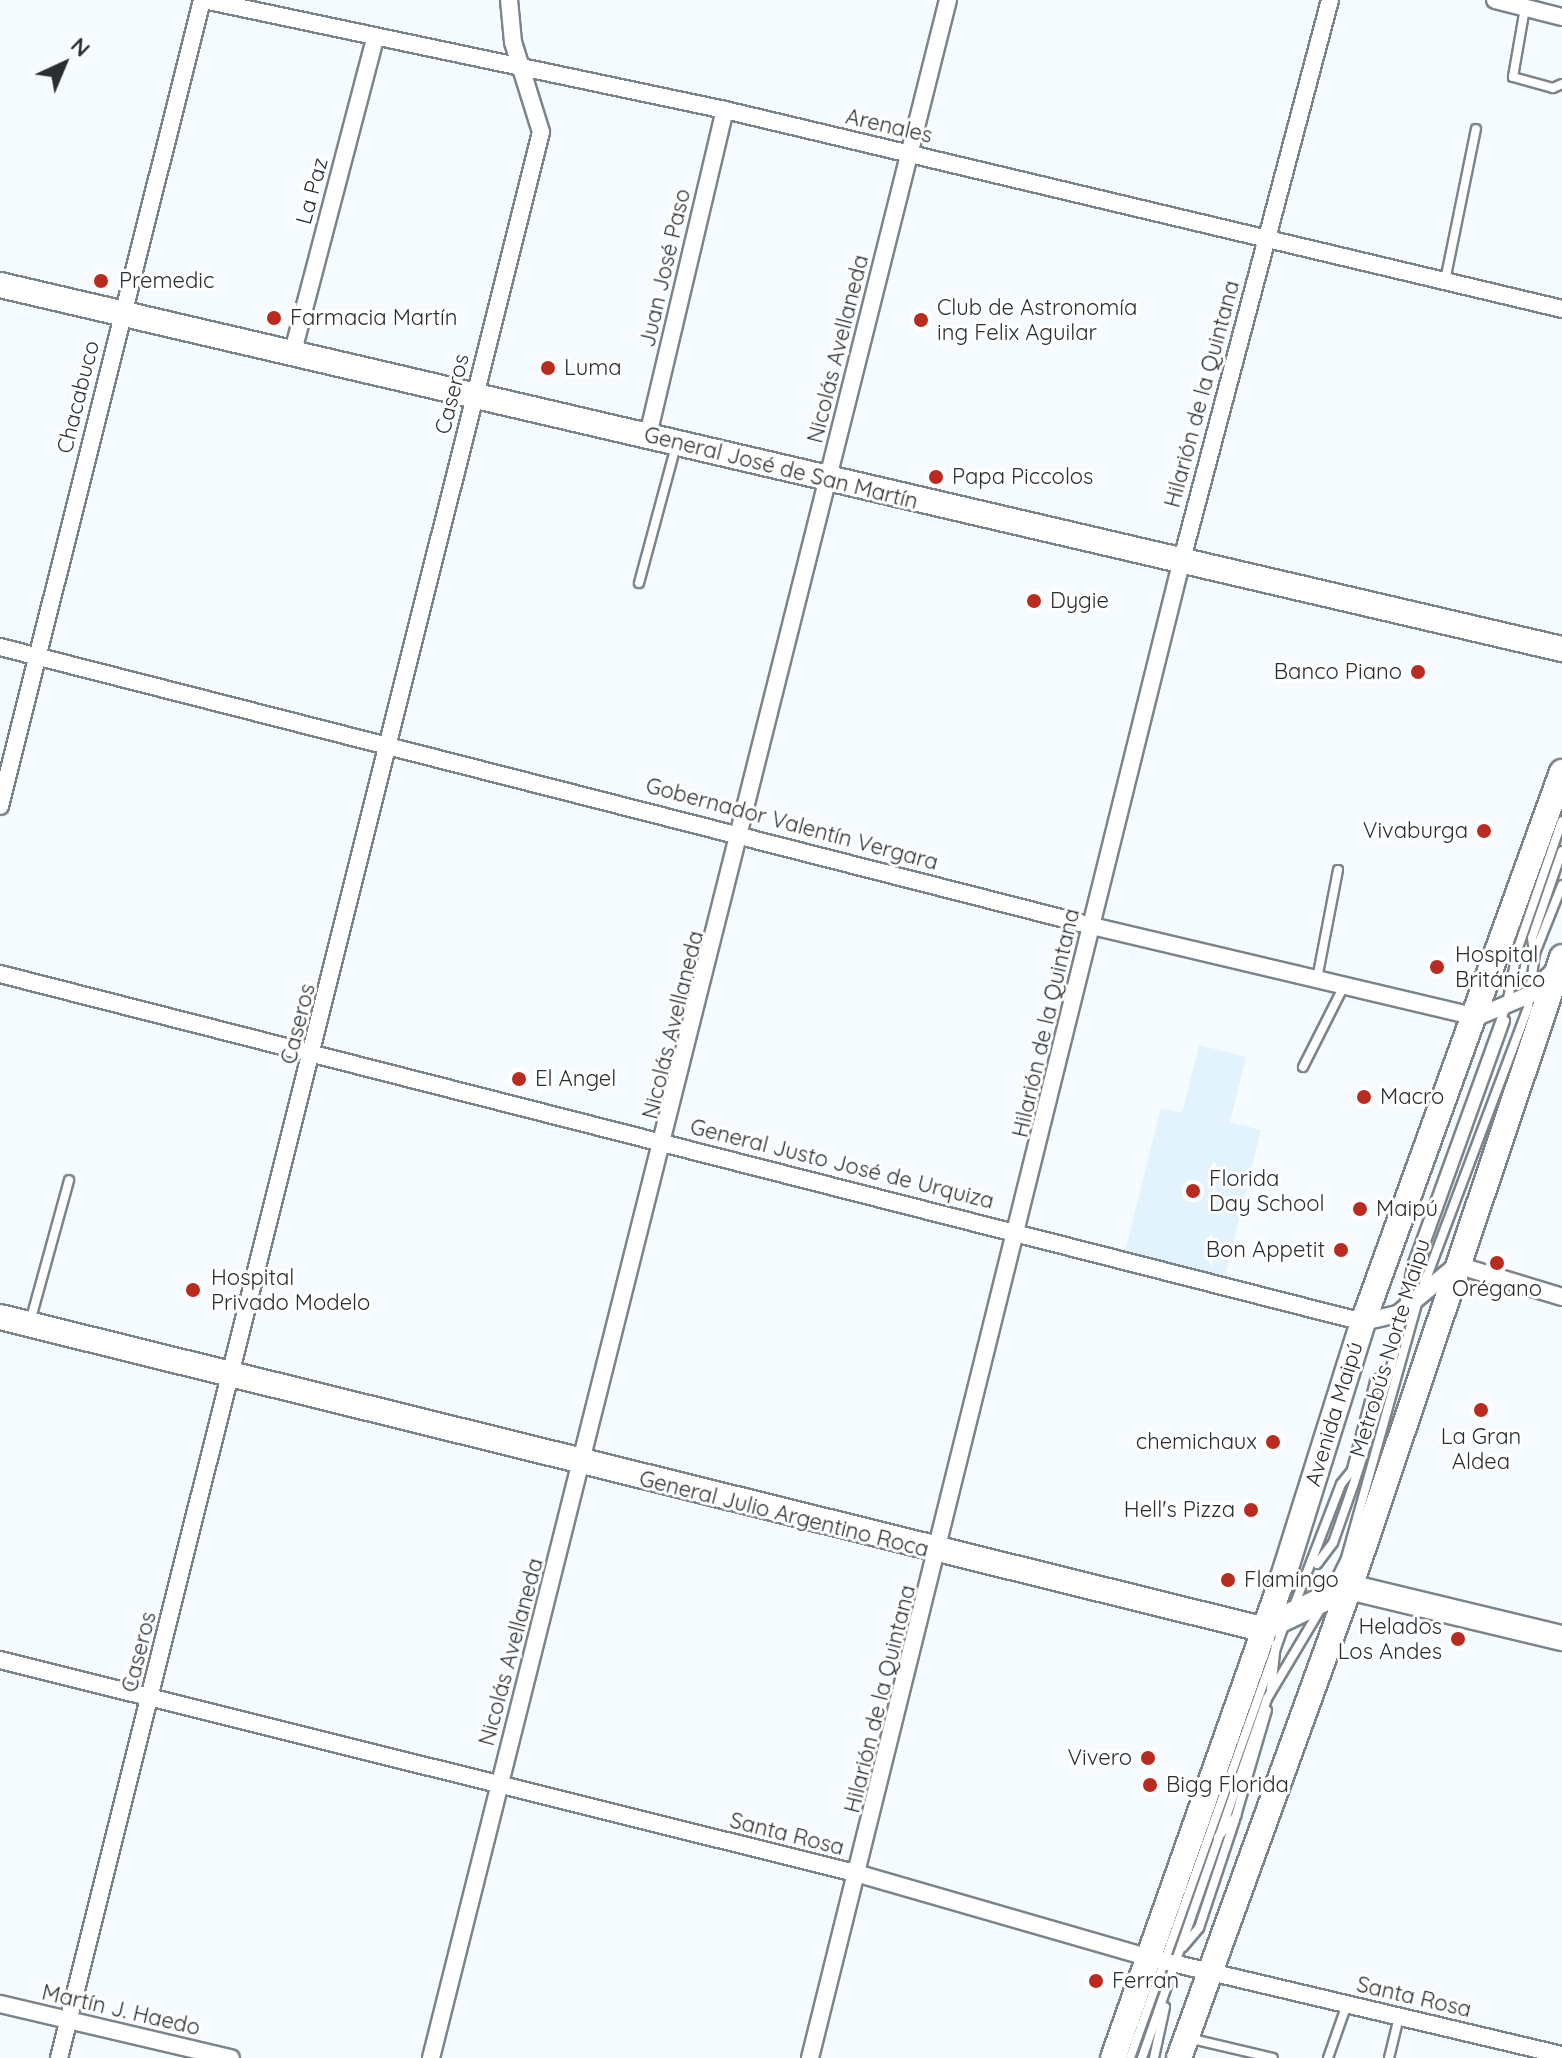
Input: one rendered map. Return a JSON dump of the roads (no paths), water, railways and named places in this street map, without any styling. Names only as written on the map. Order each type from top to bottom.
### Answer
[{"type":"street","name":"Arenales","points":[[203,0],[725,110],[1562,309]]},
{"type":"street","name":"Chacabuco","points":[[0,806],[120,314],[203,0]]},
{"type":"street","name":"Caseros","points":[[59,2058],[390,747],[541,132],[523,69],[509,0]]},
{"type":"street","name":"Nicolás Avellaneda","points":[[431,2058],[666,1143],[948,0]]},
{"type":"street","name":"Hilarión de la Quintana","points":[[810,2058],[1019,1232],[1181,563],[1330,0]]},
{"type":"street","points":[[1495,0],[1562,17]]},
{"type":"street","name":"La Paz","points":[[292,355],[375,38]]},
{"type":"street","name":"Juan José Paso","points":[[648,435],[725,110]]},
{"type":"street","name":"General José de San Martín","points":[[0,285],[678,442],[1181,563],[1562,649]]},
{"type":"street","name":"Gobernador Valentín Vergara","points":[[0,647],[390,747],[744,832],[1092,926],[1477,1017]]},
{"type":"street","name":"Avenida Maipú","points":[[1113,2058],[1166,1959],[1275,1630],[1363,1322],[1477,1017],[1562,772]]},
{"type":"street","points":[[1477,1017],[1529,995],[1560,966]]},
{"type":"street","points":[[1182,2048],[1349,1587],[1560,966]]},
{"type":"street","name":"General Justo José de Urquiza","points":[[0,974],[314,1050],[1363,1322],[1398,1314],[1418,1302],[1457,1265]]},
{"type":"street","points":[[1457,1265],[1562,1297]]},
{"type":"street","name":"General Julio Argentino Roca","points":[[0,1317],[583,1465],[1275,1630]]},
{"type":"street","points":[[1275,1630],[1349,1587],[1562,1638]]},
{"type":"street","name":"Santa Rosa","points":[[0,1660],[499,1787],[859,1874],[1209,1972],[1562,2055]]},
{"type":"street","name":"Martín J. Haedo","points":[[0,2004],[231,2058]]},
{"type":"lane","points":[[1525,8],[1513,77],[1553,88],[1562,84]]},
{"type":"lane","points":[[1445,281],[1476,129]]},
{"type":"lane","points":[[639,583],[678,442]]},
{"type":"lane","name":"Metrobús Norte Maipu","points":[[1215,1841],[1236,1816],[1263,1742],[1275,1630],[1333,1543],[1353,1486],[1391,1368],[1398,1314],[1461,1147],[1562,821]]},
{"type":"lane","name":"Metrobús Norte Maipu","points":[[1535,953],[1532,938],[1562,851]]},
{"type":"lane","points":[[1317,979],[1338,870]]},
{"type":"lane","name":"Metrobús Norte Maipu","points":[[1130,2058],[1268,1697],[1323,1604],[1346,1558],[1418,1302],[1529,995],[1535,953],[1562,885]]},
{"type":"lane","points":[[1303,1067],[1344,986]]},
{"type":"lane","name":"Metrobús Norte Maipu","points":[[1452,1172],[1461,1147]]},
{"type":"lane","points":[[29,1325],[69,1180]]},
{"type":"lane","name":"Metrobús Norte Maipu","points":[[1353,1486],[1351,1454],[1375,1382],[1391,1368]]},
{"type":"lane","points":[[1341,1484],[1351,1454]]},
{"type":"lane","name":"Metrobús Norte Maipu","points":[[1311,1572],[1341,1484],[1361,1459]]},
{"type":"lane","points":[[1225,1812],[1229,1825],[1226,1845]]},
{"type":"lane","points":[[1226,1845],[1236,1816]]},
{"type":"lane","name":"Metrobús Norte Maipu","points":[[1154,2058],[1165,1998],[1166,1959],[1199,1928],[1226,1845]]},
{"type":"lane","name":"Metrobús Norte Maipu","points":[[1142,2058],[1165,1998]]},
{"type":"lane","points":[[1328,2058],[1347,2004]]},
{"type":"lane","points":[[1389,2058],[1399,2017]]},
{"type":"lane","points":[[1182,2048],[1273,2058]]},
{"type":"place","name":"Premedic","points":[[101,281]]},
{"type":"place","name":"Farmacia Martín","points":[[274,318]]},
{"type":"place","name":"Club de Astronomía ing Felix Aguilar","points":[[921,320]]},
{"type":"place","name":"Luma","points":[[548,368]]},
{"type":"place","name":"Papa Piccolos","points":[[936,477]]},
{"type":"place","name":"Dygie","points":[[1034,601]]},
{"type":"place","name":"Banco Piano","points":[[1418,672]]},
{"type":"place","name":"Vivaburga","points":[[1484,831]]},
{"type":"place","name":"Hospital Británico","points":[[1437,967]]},
{"type":"place","name":"El Angel","points":[[519,1079]]},
{"type":"place","name":"Macro","points":[[1364,1097]]},
{"type":"place","name":"Florida Day School","points":[[1193,1191]]},
{"type":"place","name":"Maipú","points":[[1360,1209]]},
{"type":"place","name":"Bon Appetit","points":[[1341,1250]]},
{"type":"place","name":"Orégano","points":[[1497,1263]]},
{"type":"place","name":"Hospital Privado Modelo","points":[[193,1290]]},
{"type":"place","name":"La Gran Aldea","points":[[1481,1410]]},
{"type":"place","name":"chemichaux","points":[[1273,1442]]},
{"type":"place","name":"Hell's Pizza","points":[[1251,1510]]},
{"type":"place","name":"Flamingo","points":[[1228,1580]]},
{"type":"place","name":"Helados Los Andes","points":[[1458,1639]]},
{"type":"place","name":"Vivero","points":[[1148,1758]]},
{"type":"place","name":"Bigg Florida","points":[[1150,1785]]},
{"type":"place","name":"Ferran","points":[[1096,1981]]}]
